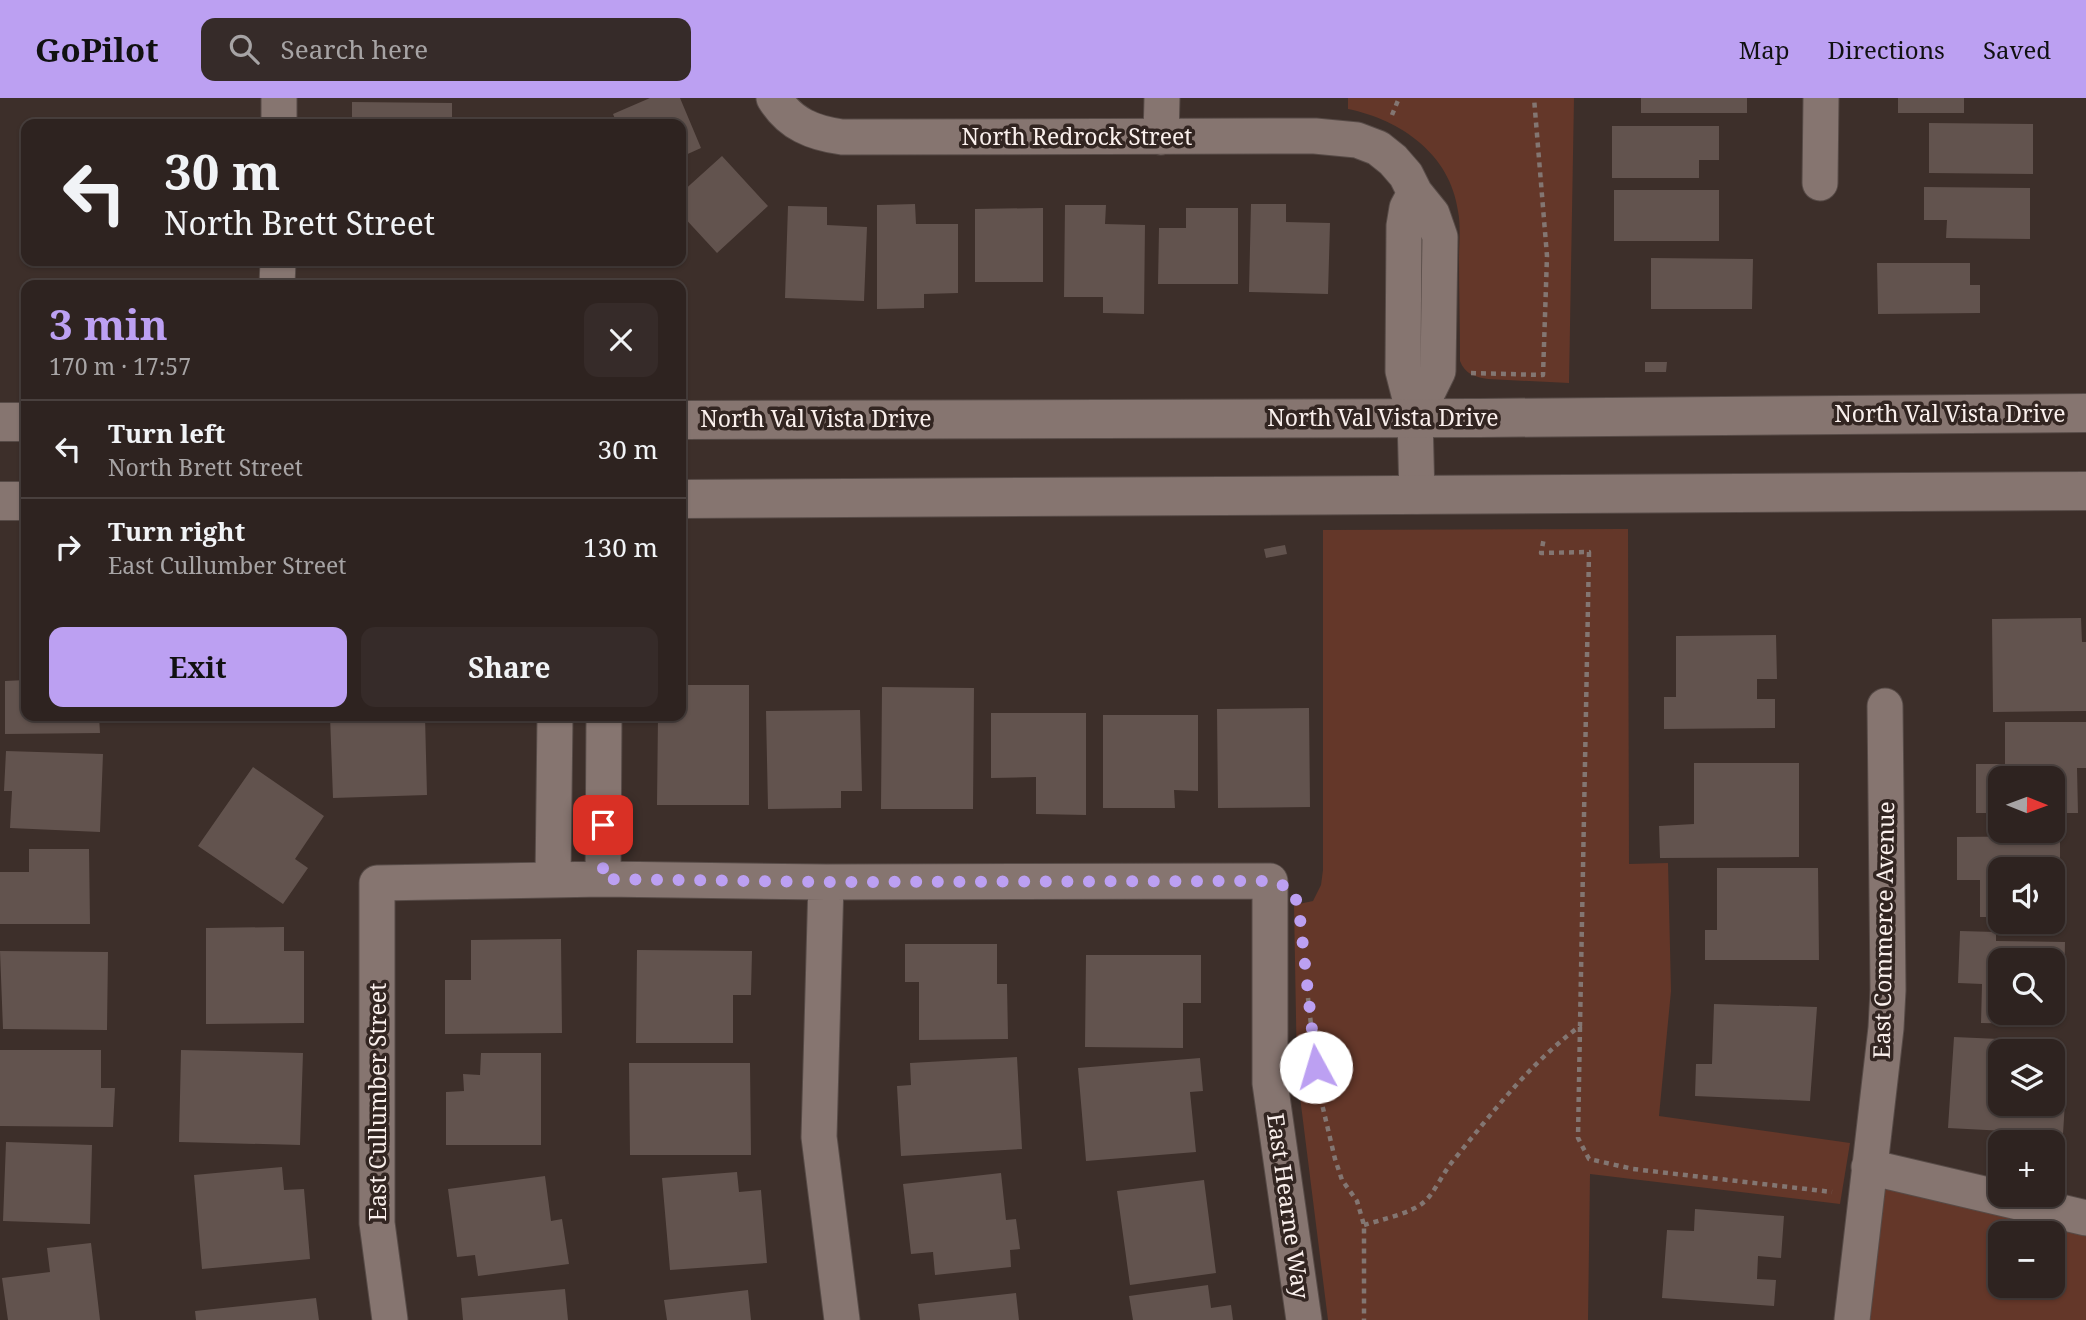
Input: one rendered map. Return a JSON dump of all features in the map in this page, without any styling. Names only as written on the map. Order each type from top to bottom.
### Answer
[{"type":"main road","name":"North Val Vista Drive","points":[[686,420],[2086,413]]},
{"type":"main road","points":[[0,422],[21,422]]},
{"type":"main road","points":[[686,499],[2086,491]]},
{"type":"main road","points":[[0,501],[21,501]]},
{"type":"street","points":[[279,98],[279,119]]},
{"type":"street","points":[[1161,136],[1162,98]]},
{"type":"street","points":[[1820,183],[1821,98]]},
{"type":"street","name":"North Redrock Street","points":[[778,104],[800,126],[821,134],[842,137],[1336,137],[1357,140],[1378,148],[1406,175],[1415,193],[1407,208],[1404,226],[1403,371],[1415,418]]},
{"type":"street","points":[[1415,418],[1417,496]]},
{"type":"street","name":"East Commerce Avenue","points":[[1852,1320],[1883,1068],[1888,990],[1885,706]]},
{"type":"street","points":[[555,721],[553,879],[827,882],[818,1137],[842,1320]]},
{"type":"street","points":[[603,879],[604,721]]},
{"type":"street","name":"East Cullumber Street","points":[[390,1320],[377,1223],[377,883],[553,879]]},
{"type":"street","name":"East Hearne Way","points":[[827,882],[1270,881],[1270,1083],[1304,1320]]},
{"type":"street","points":[[1868,1182],[2086,1218]]},
{"type":"path","points":[[1471,373],[1543,375],[1547,256],[1534,98]]},
{"type":"path","points":[[1544,538],[1541,553],[1588,552],[1578,1138],[1589,1158],[1633,1169],[1868,1182]]},
{"type":"path","points":[[1307,991],[1318,1087],[1329,1134],[1342,1180],[1357,1201],[1364,1225],[1364,1320]]},
{"type":"path","points":[[1364,1225],[1396,1215],[1424,1202],[1441,1176],[1520,1079],[1580,1026]]},
{"type":"shaded area","points":[[1348,98],[1574,98],[1569,383],[1488,379],[1475,376],[1465,369],[1460,361],[1459,223],[1453,191],[1434,157],[1420,143],[1386,122],[1348,109]]},
{"type":"shaded area","points":[[1628,529],[1629,864],[1668,863],[1671,991],[1659,1116],[1850,1143],[1840,1204],[1590,1174],[1588,1320],[1328,1320],[1297,1073],[1294,905],[1313,901],[1321,885],[1323,870],[1323,530]]},
{"type":"shaded area","points":[[1869,1167],[1988,1195],[1988,1207],[2039,1207],[2086,1218],[2086,1320],[1852,1320]]},
{"type":"building","points":[[650,98],[680,98],[701,148],[686,155],[686,119],[615,119],[613,114]]},
{"type":"building","points":[[1641,98],[1747,98],[1747,113],[1641,113]]},
{"type":"building","points":[[1898,98],[1964,98],[1964,113],[1898,113]]},
{"type":"building","points":[[352,102],[452,103],[452,119],[352,119]]},
{"type":"building","points":[[1929,123],[2033,124],[2033,174],[1929,173]]},
{"type":"building","points":[[1612,126],[1719,126],[1719,160],[1699,160],[1699,178],[1612,178]]},
{"type":"building","points":[[722,156],[768,206],[717,253],[686,219],[686,188]]},
{"type":"building","points":[[1924,187],[2030,188],[2030,239],[1946,238],[1947,220],[1924,220]]},
{"type":"building","points":[[1614,190],[1719,190],[1719,241],[1614,241]]},
{"type":"building","points":[[915,204],[916,224],[958,224],[958,293],[924,294],[924,308],[877,309],[877,205]]},
{"type":"building","points":[[1251,204],[1286,204],[1286,222],[1330,223],[1328,294],[1249,292]]},
{"type":"building","points":[[1065,205],[1106,205],[1105,224],[1145,225],[1144,314],[1103,313],[1103,297],[1064,297]]},
{"type":"building","points":[[788,206],[827,207],[827,225],[867,227],[864,301],[785,298]]},
{"type":"building","points":[[1043,208],[1043,282],[975,282],[975,209]]},
{"type":"building","points":[[1186,208],[1238,208],[1238,284],[1158,284],[1159,228],[1186,228]]},
{"type":"building","points":[[1651,258],[1753,259],[1752,309],[1651,309]]},
{"type":"building","points":[[1877,263],[1970,263],[1970,285],[1980,285],[1980,313],[1878,314]]},
{"type":"building","points":[[424,266],[474,266],[474,267]]},
{"type":"building","points":[[1645,362],[1667,362],[1666,372],[1645,372]]},
{"type":"building","points":[[1285,545],[1287,554],[1266,558],[1264,549]]},
{"type":"building","points":[[2081,618],[2082,642],[2086,642],[2086,711],[1993,712],[1992,619]]},
{"type":"building","points":[[1776,635],[1777,679],[1757,679],[1757,699],[1775,699],[1775,728],[1664,729],[1664,697],[1676,697],[1676,636]]},
{"type":"building","points":[[21,680],[21,721],[99,721],[100,733],[5,734],[5,681]]},
{"type":"building","points":[[686,685],[749,685],[749,805],[657,805],[658,721],[686,721]]},
{"type":"building","points":[[882,687],[974,688],[973,809],[881,809]]},
{"type":"building","points":[[1309,708],[1310,807],[1218,808],[1217,709]]},
{"type":"building","points":[[860,710],[862,791],[841,791],[841,808],[768,809],[766,711]]},
{"type":"building","points":[[991,713],[1086,713],[1086,815],[1036,814],[1036,777],[991,778]]},
{"type":"building","points":[[1103,715],[1198,715],[1198,791],[1174,790],[1175,808],[1103,808]]},
{"type":"building","points":[[330,721],[425,721],[427,795],[333,798]]},
{"type":"building","points":[[2005,722],[2086,722],[2086,768],[2077,768],[2078,813],[2065,813],[2065,766],[1988,766],[1988,813],[1976,813],[1976,764],[2005,764]]},
{"type":"building","points":[[6,751],[103,754],[100,832],[10,828],[12,791],[4,791]]},
{"type":"building","points":[[1694,763],[1799,763],[1799,857],[1660,858],[1659,826],[1694,824]]},
{"type":"building","points":[[253,767],[324,816],[295,859],[308,868],[283,904],[198,846]]},
{"type":"building","points":[[1957,837],[1988,837],[1988,844],[2060,844],[2060,857],[1988,857],[1988,917],[1980,917],[1980,880],[1957,880]]},
{"type":"building","points":[[29,849],[89,849],[90,924],[0,924],[0,872],[29,872]]},
{"type":"building","points":[[1717,868],[1818,868],[1819,960],[1705,960],[1705,930],[1717,930]]},
{"type":"building","points":[[284,927],[284,951],[304,951],[304,1023],[206,1024],[206,928]]},
{"type":"building","points":[[1960,931],[1996,934],[1996,941],[2065,942],[2065,948],[1988,948],[1988,1023],[1981,1023],[1982,984],[1958,983]]},
{"type":"building","points":[[561,939],[562,1033],[445,1034],[445,980],[471,980],[471,940]]},
{"type":"building","points":[[905,944],[997,944],[997,984],[1007,984],[1008,1039],[919,1040],[919,982],[905,982]]},
{"type":"building","points":[[637,950],[752,951],[751,995],[733,995],[733,1043],[636,1043]]},
{"type":"building","points":[[0,951],[108,952],[107,1030],[3,1029]]},
{"type":"building","points":[[1086,955],[1201,955],[1201,1003],[1183,1003],[1183,1048],[1085,1047]]},
{"type":"building","points":[[1714,1004],[1817,1007],[1810,1101],[1695,1096],[1696,1064],[1712,1064]]},
{"type":"building","points":[[1954,1037],[1998,1039],[1988,1039],[1988,1116],[2064,1116],[2063,1130],[1948,1128]]},
{"type":"building","points":[[0,1050],[101,1050],[101,1088],[115,1088],[113,1127],[0,1126]]},
{"type":"building","points":[[181,1050],[303,1053],[300,1145],[179,1142]]},
{"type":"building","points":[[481,1053],[541,1053],[541,1145],[446,1145],[446,1092],[464,1091],[463,1074],[480,1075]]},
{"type":"building","points":[[1017,1057],[1022,1149],[901,1156],[897,1086],[911,1085],[910,1063]]},
{"type":"building","points":[[1200,1058],[1203,1091],[1190,1092],[1196,1152],[1086,1161],[1078,1068]]},
{"type":"building","points":[[629,1063],[750,1063],[751,1155],[630,1155]]},
{"type":"building","points":[[6,1142],[92,1145],[90,1224],[3,1221]]},
{"type":"building","points":[[282,1167],[284,1190],[304,1189],[310,1259],[202,1269],[194,1175]]},
{"type":"building","points":[[737,1172],[739,1192],[761,1190],[767,1263],[670,1270],[662,1178]]},
{"type":"building","points":[[1001,1173],[1006,1220],[1016,1219],[1020,1249],[1010,1250],[1011,1267],[935,1275],[933,1252],[911,1254],[903,1184]]},
{"type":"building","points":[[545,1176],[551,1221],[562,1219],[569,1264],[478,1276],[475,1255],[457,1257],[448,1189]]},
{"type":"building","points":[[1204,1180],[1216,1273],[1130,1285],[1117,1191]]},
{"type":"building","points":[[1695,1209],[1784,1216],[1781,1258],[1758,1256],[1757,1279],[1776,1280],[1774,1306],[1662,1298],[1667,1230],[1694,1231]]},
{"type":"building","points":[[91,1243],[100,1320],[8,1320],[2,1278],[50,1272],[47,1248]]},
{"type":"building","points":[[1208,1285],[1211,1308],[1231,1305],[1233,1320],[1133,1320],[1129,1296]]},
{"type":"building","points":[[565,1289],[568,1320],[463,1320],[461,1298]]},
{"type":"building","points":[[748,1290],[751,1320],[667,1320],[664,1300]]},
{"type":"building","points":[[1016,1293],[1019,1320],[920,1320],[918,1304]]},
{"type":"building","points":[[316,1298],[319,1320],[196,1320],[195,1311]]},
{"type":"route","points":[[603,825],[603,879],[827,882],[1270,881],[1291,888],[1300,918],[1316,1067]]}]
